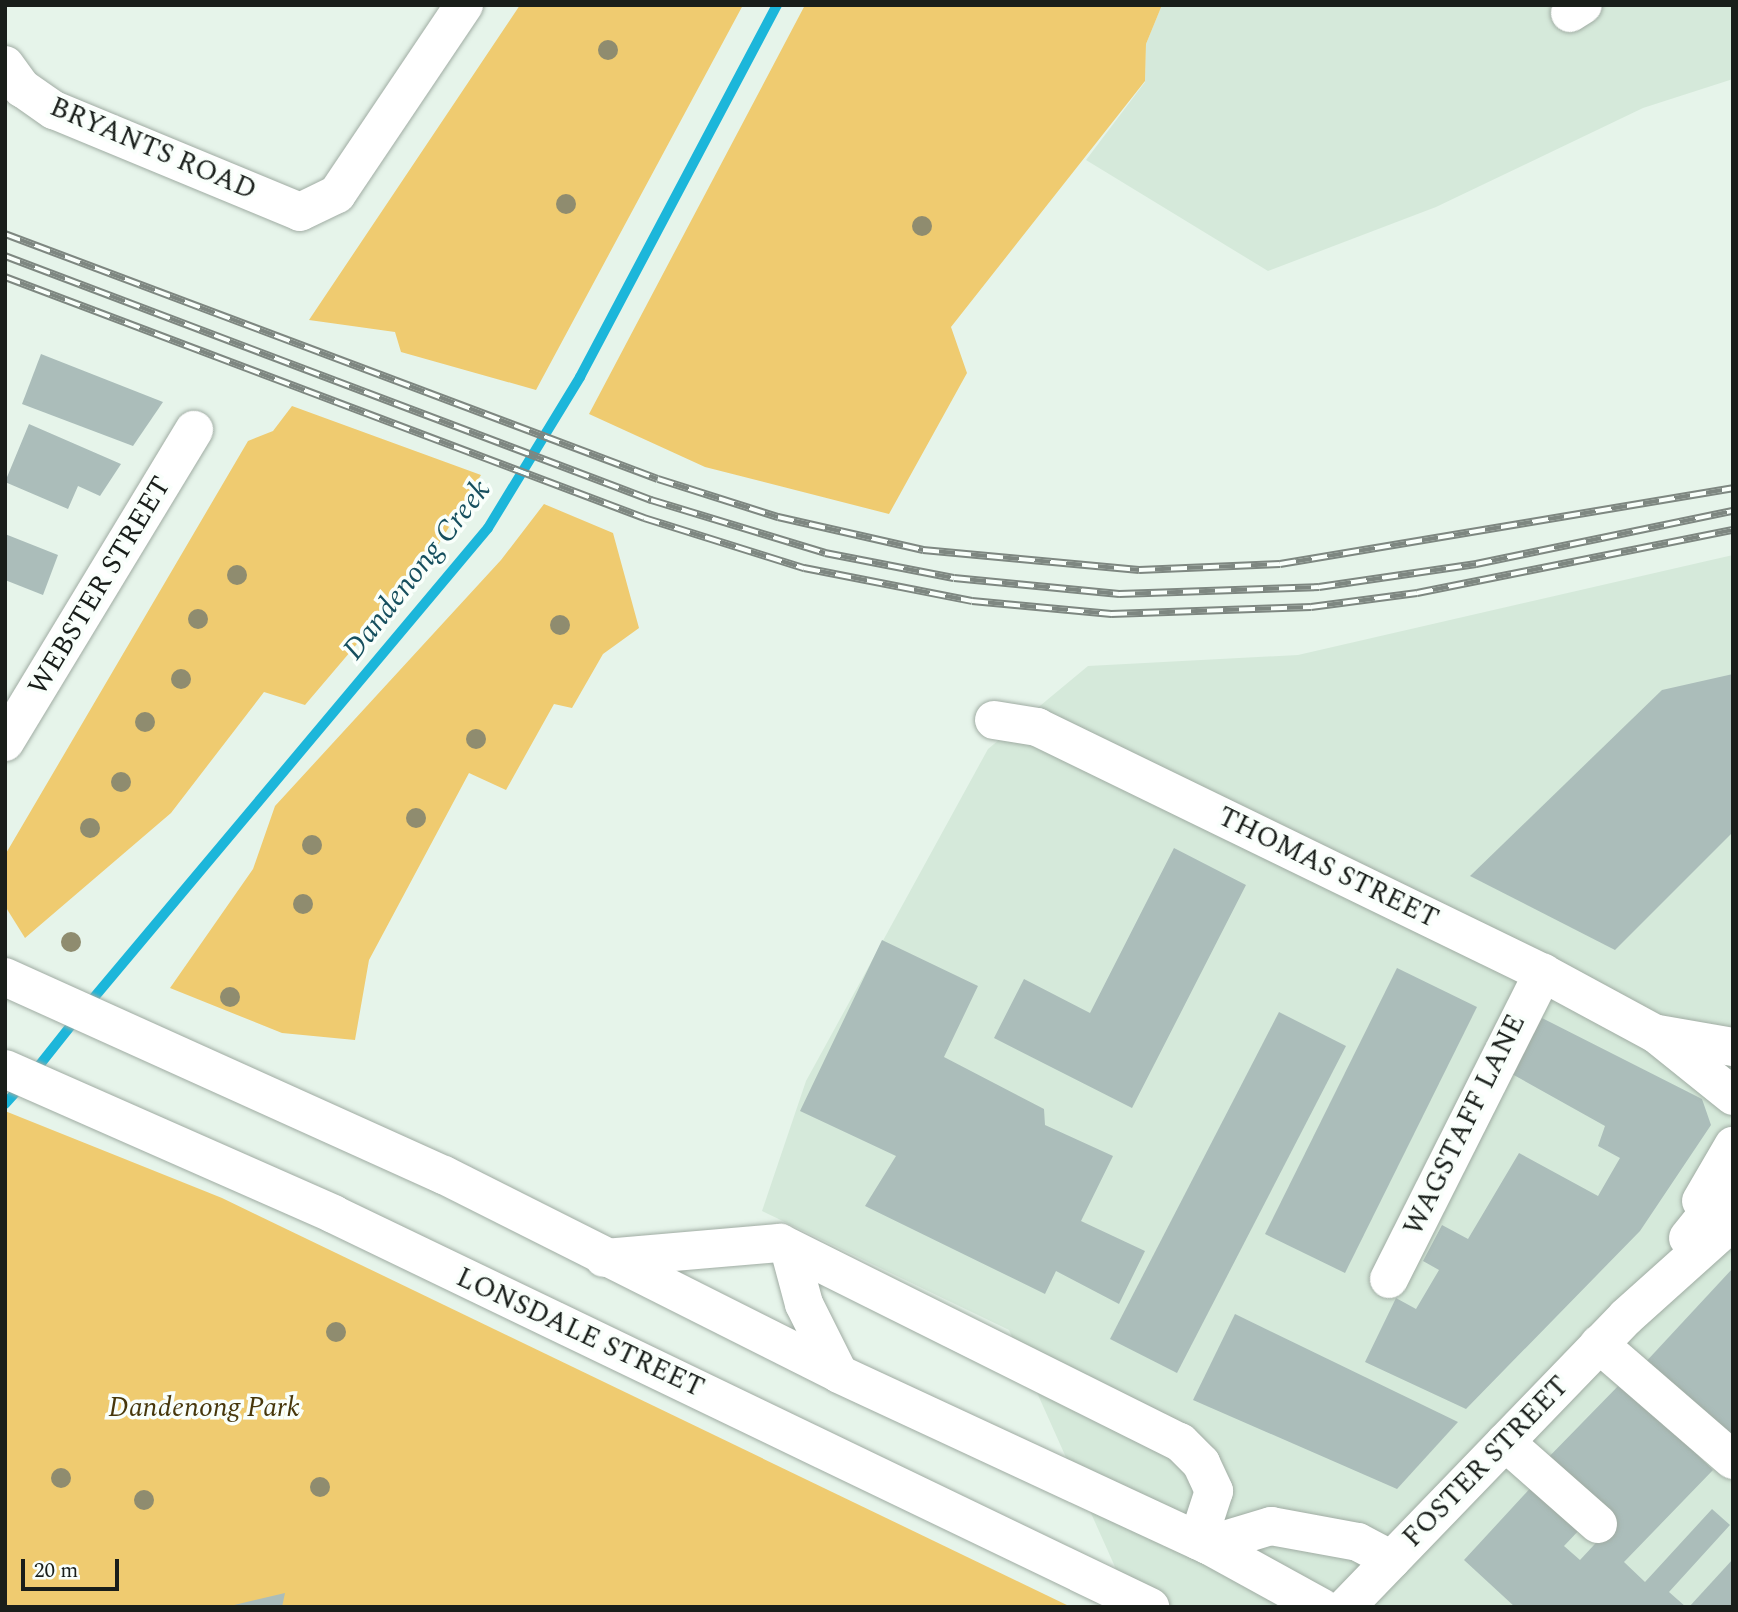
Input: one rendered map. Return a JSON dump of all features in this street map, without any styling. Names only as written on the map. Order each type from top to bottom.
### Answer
[{"type":"main road","name":"BRYANTS ROAD","points":[[5,65],[22,88],[54,110],[239,182],[289,211],[313,210],[337,194],[464,5]]},
{"type":"main road","name":"WEBSTER STREET","points":[[5,742],[194,430]]},
{"type":"main road","name":"THOMAS STREET","points":[[994,720],[1037,727],[1543,973],[1656,1034],[1733,1096]]},
{"type":"main road","name":"WAGSTAFF LANE","points":[[1389,1279],[1543,973]]},
{"type":"main road","points":[[5,976],[152,1046],[444,1175],[604,1258],[839,1374],[981,1442],[1203,1542],[1321,1607]]},
{"type":"main road","name":"THOMAS STREET","points":[[1656,1034],[1733,1046]]},
{"type":"main road","name":"LONSDALE STREET","points":[[5,1069],[103,1109],[1150,1607]]},
{"type":"main road","points":[[1668,1261],[1733,1146]]},
{"type":"main road","name":"FOSTER STREET","points":[[1626,1317],[1733,1182]]},
{"type":"main road","name":"FOSTER STREET","points":[[1346,1607],[1626,1317],[1733,1221]]},
{"type":"main road","points":[[604,1258],[758,1241],[789,1248],[1180,1442],[1200,1463],[1214,1491],[1203,1542]]},
{"type":"main road","points":[[789,1248],[804,1304],[839,1374]]},
{"type":"main road","points":[[1600,1344],[1733,1460]]},
{"type":"main road","points":[[1505,1443],[1598,1524]]},
{"type":"main road","points":[[1203,1542],[1270,1526],[1358,1542],[1392,1560]]},
{"type":"shaded area","points":[[1162,5],[1733,5],[1733,79],[1643,108],[1436,207],[1268,271],[1086,160],[1145,82],[1146,44]]},
{"type":"shaded area","points":[[1733,555],[1733,1607],[1133,1607],[1009,1330],[762,1211],[806,1081],[988,749],[1088,666],[1298,655]]},
{"type":"green space","points":[[520,5],[743,5],[536,390],[401,352],[395,332],[309,320]]},
{"type":"green space","points":[[805,5],[1162,5],[1146,44],[1145,81],[951,327],[967,373],[889,514],[705,467],[589,414]]},
{"type":"green space","points":[[292,406],[481,475],[430,558],[305,705],[264,692],[171,813],[25,938],[5,906],[5,855],[248,441],[273,431]]},
{"type":"green space","points":[[544,504],[613,533],[639,628],[603,654],[572,708],[554,704],[506,790],[469,773],[369,960],[355,1040],[282,1033],[170,988],[253,869],[275,806],[501,560]]},
{"type":"green space","name":"Dandenong Park","points":[[5,1111],[222,1198],[1071,1607],[5,1607]]},
{"type":"building","points":[[41,354],[163,402],[133,446],[22,404]]},
{"type":"building","points":[[29,424],[121,464],[100,496],[78,486],[68,509],[5,482]]},
{"type":"building","points":[[5,534],[58,555],[43,595],[5,580]]},
{"type":"building","points":[[1733,674],[1733,832],[1615,950],[1470,876],[1662,690]]},
{"type":"building","points":[[1174,848],[1246,885],[1132,1108],[994,1038],[1024,979],[1090,1013]]},
{"type":"building","points":[[882,940],[978,986],[944,1057],[1044,1109],[1045,1125],[1113,1156],[1081,1221],[1145,1251],[1119,1304],[1056,1271],[1045,1294],[865,1206],[896,1156],[800,1111]]},
{"type":"building","points":[[1397,968],[1477,1007],[1345,1273],[1265,1234]]},
{"type":"building","points":[[1279,1012],[1346,1046],[1177,1373],[1110,1339]]},
{"type":"building","points":[[1542,1018],[1702,1099],[1711,1125],[1640,1231],[1466,1409],[1365,1362],[1396,1298],[1416,1309],[1439,1270],[1423,1261],[1442,1225],[1468,1239],[1519,1153],[1598,1196],[1620,1158],[1598,1146],[1605,1126],[1512,1074]]},
{"type":"building","points":[[1733,1268],[1733,1455],[1642,1366]]},
{"type":"building","points":[[1235,1314],[1458,1422],[1397,1489],[1193,1400]]},
{"type":"building","points":[[1622,1382],[1713,1470],[1624,1562],[1645,1582],[1712,1509],[1730,1525],[1669,1592],[1686,1607],[1515,1607],[1464,1560],[1536,1482],[1583,1526],[1564,1546],[1580,1560],[1607,1531],[1540,1466]]},
{"type":"building","points":[[1733,1559],[1733,1607],[1689,1607]]},
{"type":"building","points":[[285,1593],[282,1607],[230,1607],[230,1606]]},
{"type":"waterway","name":"Dandenong Creek","points":[[86,1007],[488,528],[580,377],[777,5]]},
{"type":"waterway","name":"Dandenong Creek","points":[[34,1072],[77,1018]]},
{"type":"waterway","name":"Dandenong Creek","points":[[5,1104],[21,1086]]},
{"type":"railway","points":[[5,234],[658,479],[778,517],[923,550],[1139,570],[1280,564],[1733,488]]},
{"type":"railway","points":[[5,256],[651,500],[825,553],[954,578],[1119,594],[1319,587],[1476,564],[1733,511]]},
{"type":"railway","points":[[5,277],[644,518],[804,568],[972,601],[1111,614],[1311,607],[1417,593],[1733,530]]}]
